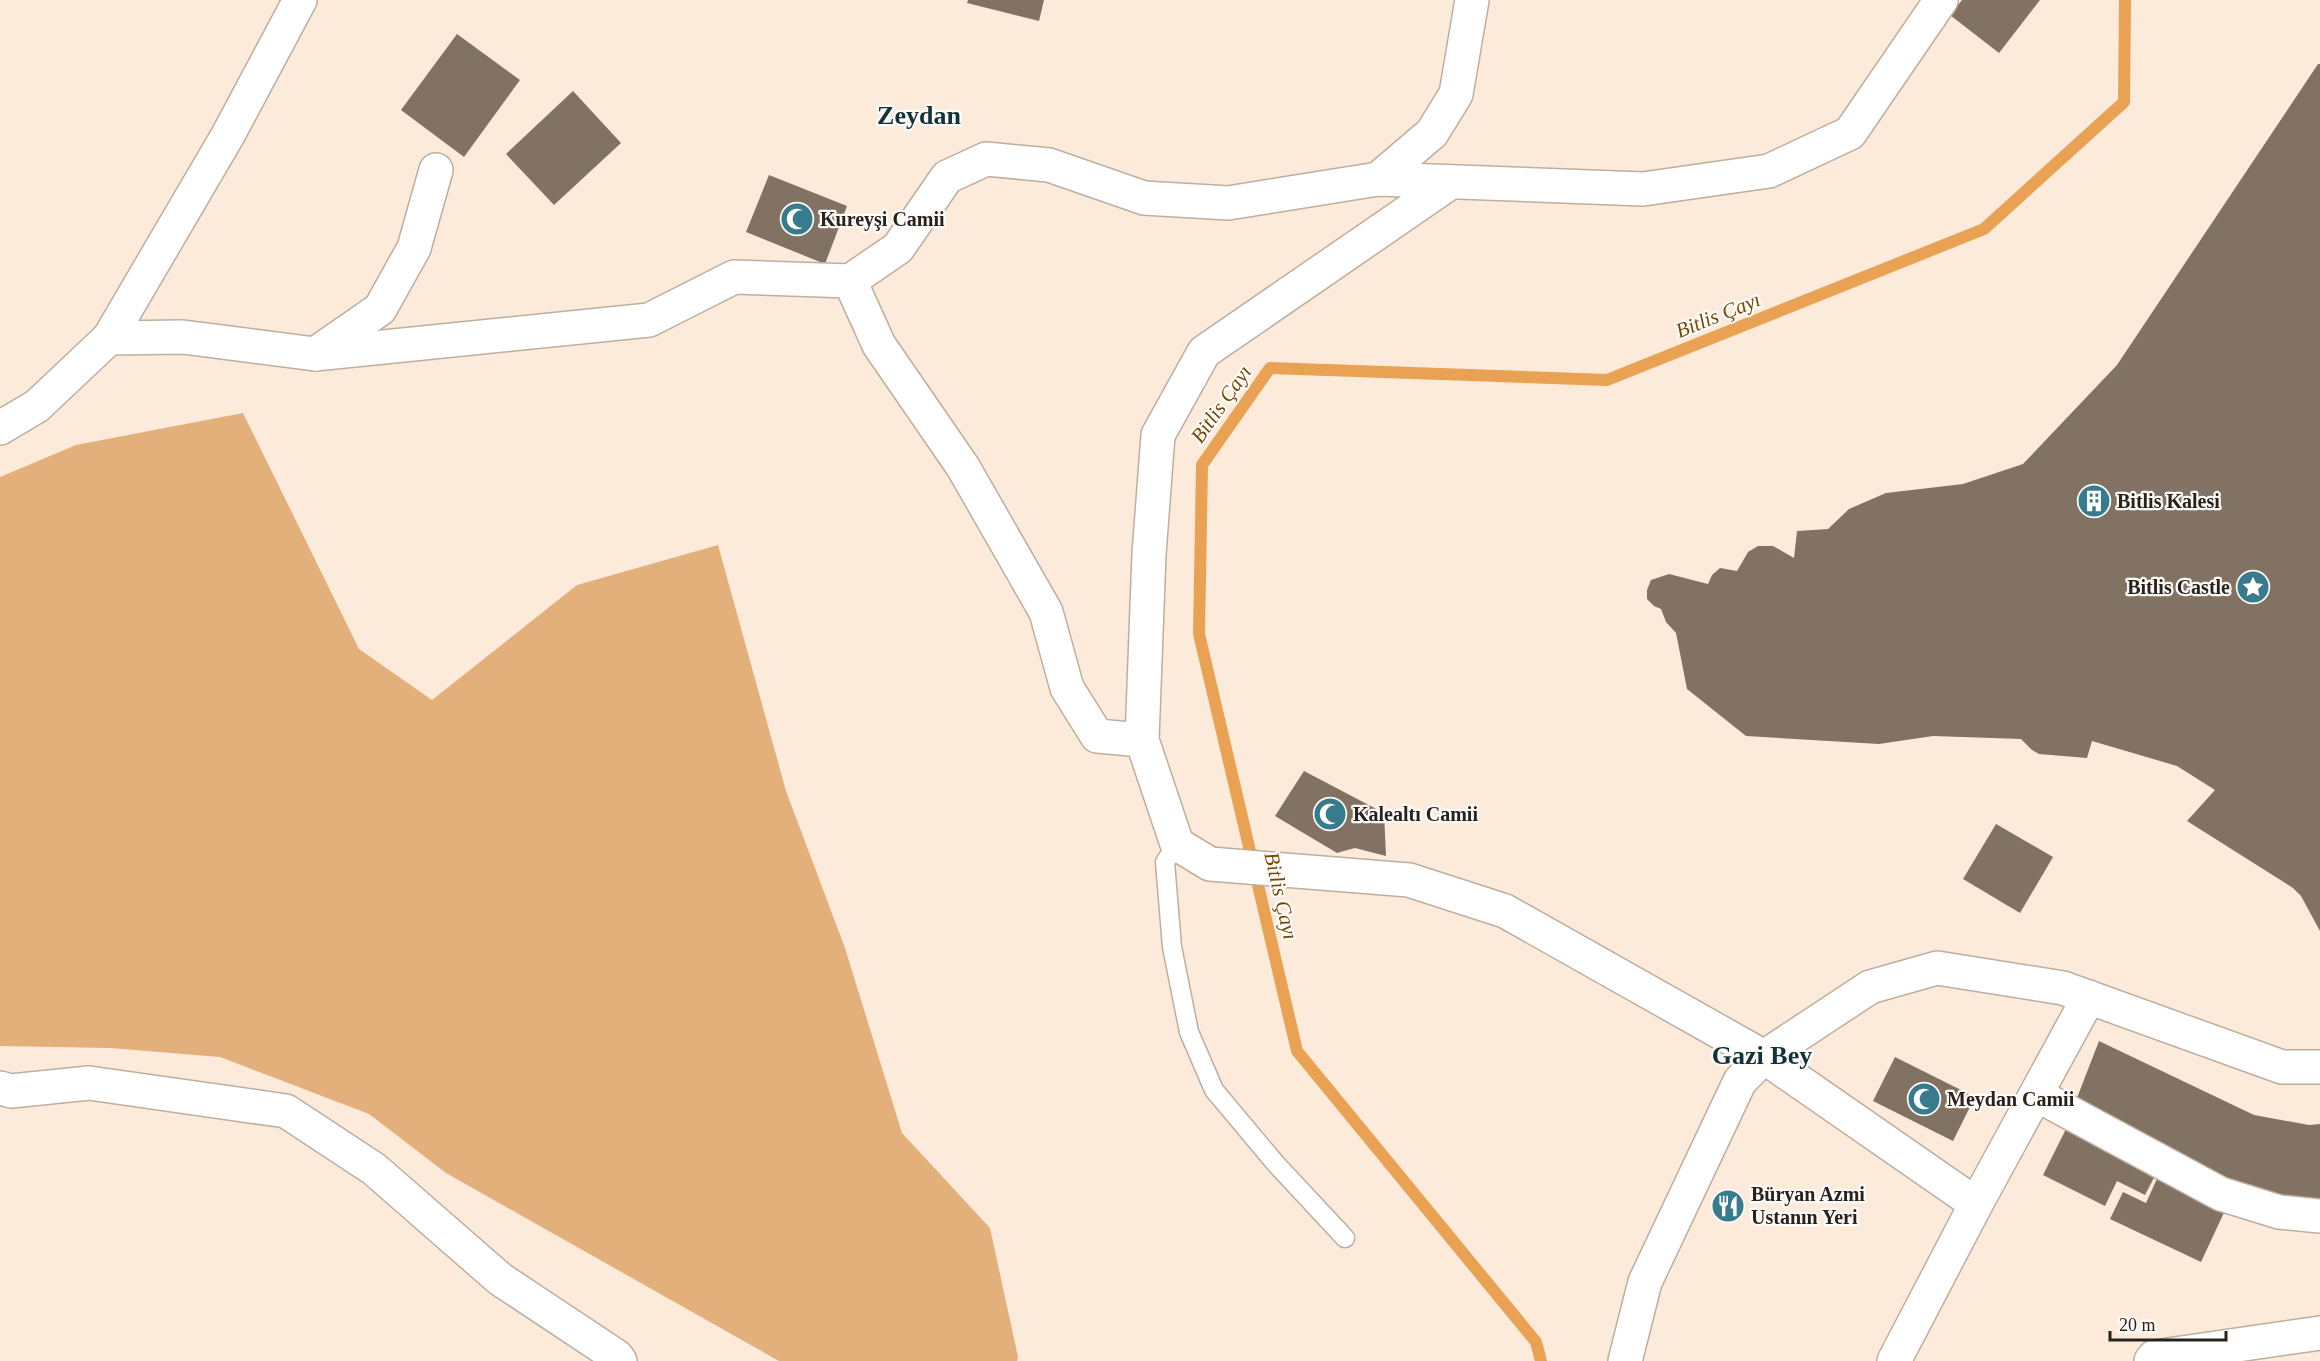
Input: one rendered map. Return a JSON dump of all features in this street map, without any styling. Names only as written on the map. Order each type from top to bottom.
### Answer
[{"type":"street","points":[[0,428],[37,406],[109,338],[228,135],[300,0]]},
{"type":"street","points":[[1378,179],[1432,133],[1456,94],[1472,0]]},
{"type":"street","points":[[109,338],[183,338],[315,354],[649,320],[734,277],[850,281],[898,248],[947,177],[986,159],[1049,165],[1144,198],[1228,203],[1378,179],[1643,189],[1769,171],[1850,134],[1941,0]]},
{"type":"street","points":[[315,354],[380,309],[414,248],[436,170]]},
{"type":"street","points":[[1451,182],[1204,352],[1158,435],[1149,554],[1142,740],[1177,844],[1210,864],[1408,880],[1505,911],[1764,1057],[1976,1204]]},
{"type":"street","points":[[850,281],[879,345],[963,467],[1046,612],[1067,688],[1097,736],[1142,740]]},
{"type":"street","points":[[1625,1361],[1645,1282],[1740,1081],[1764,1057],[1870,987],[1937,968],[2063,988],[2282,1067],[2320,1067]]},
{"type":"street","points":[[1894,1361],[1976,1204],[2089,997]]},
{"type":"street","points":[[0,1088],[11,1091],[89,1083],[286,1112],[374,1169],[500,1279],[616,1356],[620,1361]]},
{"type":"street","points":[[2037,1095],[2221,1194],[2279,1212],[2320,1216]]},
{"type":"street","points":[[2151,1361],[2154,1357],[2320,1333]]},
{"type":"lane","points":[[1177,844],[1165,862],[1168,904],[1172,947],[1193,1042],[1214,1090],[1276,1164],[1345,1238]]},
{"type":"shaded area","points":[[243,413],[359,649],[432,700],[577,585],[718,545],[786,791],[845,948],[902,1133],[990,1228],[1017,1361],[779,1361],[446,1173],[369,1114],[220,1057],[110,1048],[0,1046],[0,477],[76,445]]},
{"type":"building","points":[[968,0],[1044,0],[1039,21],[967,3]]},
{"type":"building","points":[[1962,0],[2040,0],[1999,53],[1950,15]]},
{"type":"building","points":[[457,34],[520,80],[464,157],[401,110]]},
{"type":"building","name":"Bitlis Kalesi","points":[[2320,64],[2320,931],[2301,896],[2293,888],[2187,821],[2215,790],[2177,766],[2092,741],[2087,758],[2039,754],[2021,739],[1933,736],[1879,744],[1746,736],[1687,689],[1676,633],[1666,622],[1661,609],[1647,599],[1647,590],[1651,580],[1669,574],[1708,584],[1712,575],[1720,568],[1737,571],[1748,552],[1758,546],[1773,546],[1794,558],[1797,531],[1828,529],[1849,509],[1886,493],[1963,484],[2023,464],[2117,365]]},
{"type":"building","points":[[573,91],[621,143],[554,205],[506,154]]},
{"type":"building","name":"Kureyşi Camii","points":[[769,175],[847,206],[825,264],[746,232]]},
{"type":"building","name":"Kalealtı Camii","points":[[1304,771],[1384,813],[1386,856],[1355,848],[1337,853],[1275,816]]},
{"type":"building","points":[[1996,824],[2053,857],[2020,913],[1963,879]]},
{"type":"building","points":[[2099,1041],[2254,1115],[2309,1125],[2320,1124],[2320,1202],[2286,1201],[2227,1186],[2075,1103]]},
{"type":"building","name":"Meydan Camii","points":[[1895,1057],[1975,1097],[1953,1141],[1873,1101]]},
{"type":"building","points":[[2069,1123],[2159,1168],[2145,1195],[2117,1181],[2105,1206],[2043,1175]]},
{"type":"building","points":[[2160,1172],[2228,1204],[2201,1262],[2110,1219],[2123,1192],[2146,1203]]},
{"type":"waterway","name":"Bitlis Çayı","points":[[1541,1361],[1536,1342],[1297,1051],[1199,634],[1202,465],[1270,368],[1607,380],[1984,229],[2124,102],[2125,0]]},
{"type":"place","name":"Kureyşi Camii","points":[[797,219]]},
{"type":"place","name":"Bitlis Kalesi","points":[[2094,501]]},
{"type":"place","name":"Bitlis Castle","points":[[2253,587]]},
{"type":"place","name":"Kalealtı Camii","points":[[1330,814]]},
{"type":"place","name":"Meydan Camii","points":[[1924,1099]]},
{"type":"place","name":"Büryan Azmi Ustanın Yeri","points":[[1728,1206]]},
{"type":"district","name":"Zeydan","points":[[919,115]]},
{"type":"district","name":"Gazi Bey","points":[[1762,1055]]}]
